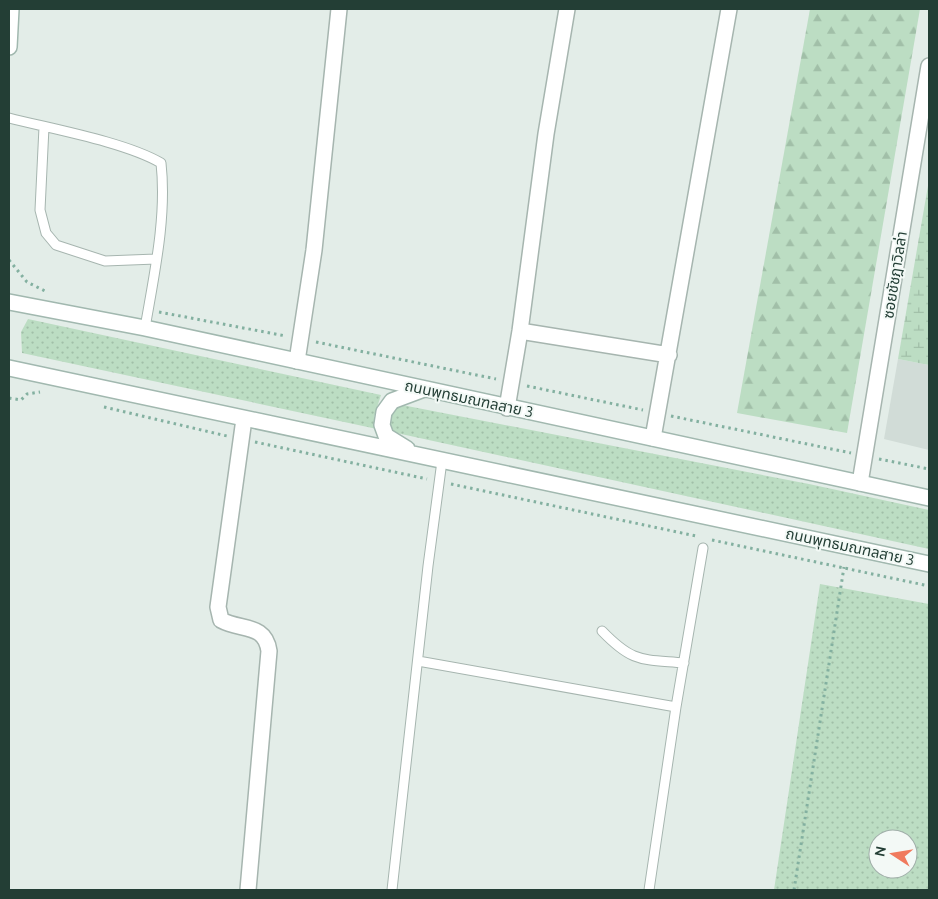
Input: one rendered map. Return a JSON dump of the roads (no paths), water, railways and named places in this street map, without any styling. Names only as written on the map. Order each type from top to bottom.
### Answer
[{"type":"street","points":[[9,47],[11,9]]},
{"type":"street","points":[[297,361],[314,250],[339,9]]},
{"type":"street","points":[[507,408],[520,331],[546,134],[567,9]]},
{"type":"street","points":[[652,438],[669,355],[729,9]]},
{"type":"street","name":"ซอยชัชฎาวิลล่า","points":[[860,483],[929,66]]},
{"type":"street","name":"ถนนพุทธมณฑลสาย 3","points":[[9,302],[145,328],[929,498]]},
{"type":"street","points":[[520,331],[669,355]]},
{"type":"street","name":"ถนนพุทธมณฑลสาย 3","points":[[9,368],[929,564]]},
{"type":"street","points":[[414,454],[386,436],[382,425],[384,412],[392,401],[424,389]]},
{"type":"street","points":[[244,419],[218,607],[221,620],[232,626],[256,630],[264,636],[269,651],[258,754],[248,890]]},
{"type":"lane","points":[[9,118],[149,156],[161,164],[163,182],[156,259],[145,328]]},
{"type":"lane","points":[[44,127],[40,210],[46,234],[56,245],[105,261],[156,259]]},
{"type":"lane","points":[[392,890],[442,461]]},
{"type":"lane","points":[[648,890],[703,548]]},
{"type":"lane","points":[[602,631],[619,649],[635,658],[684,663]]},
{"type":"lane","points":[[418,661],[676,707]]}]
